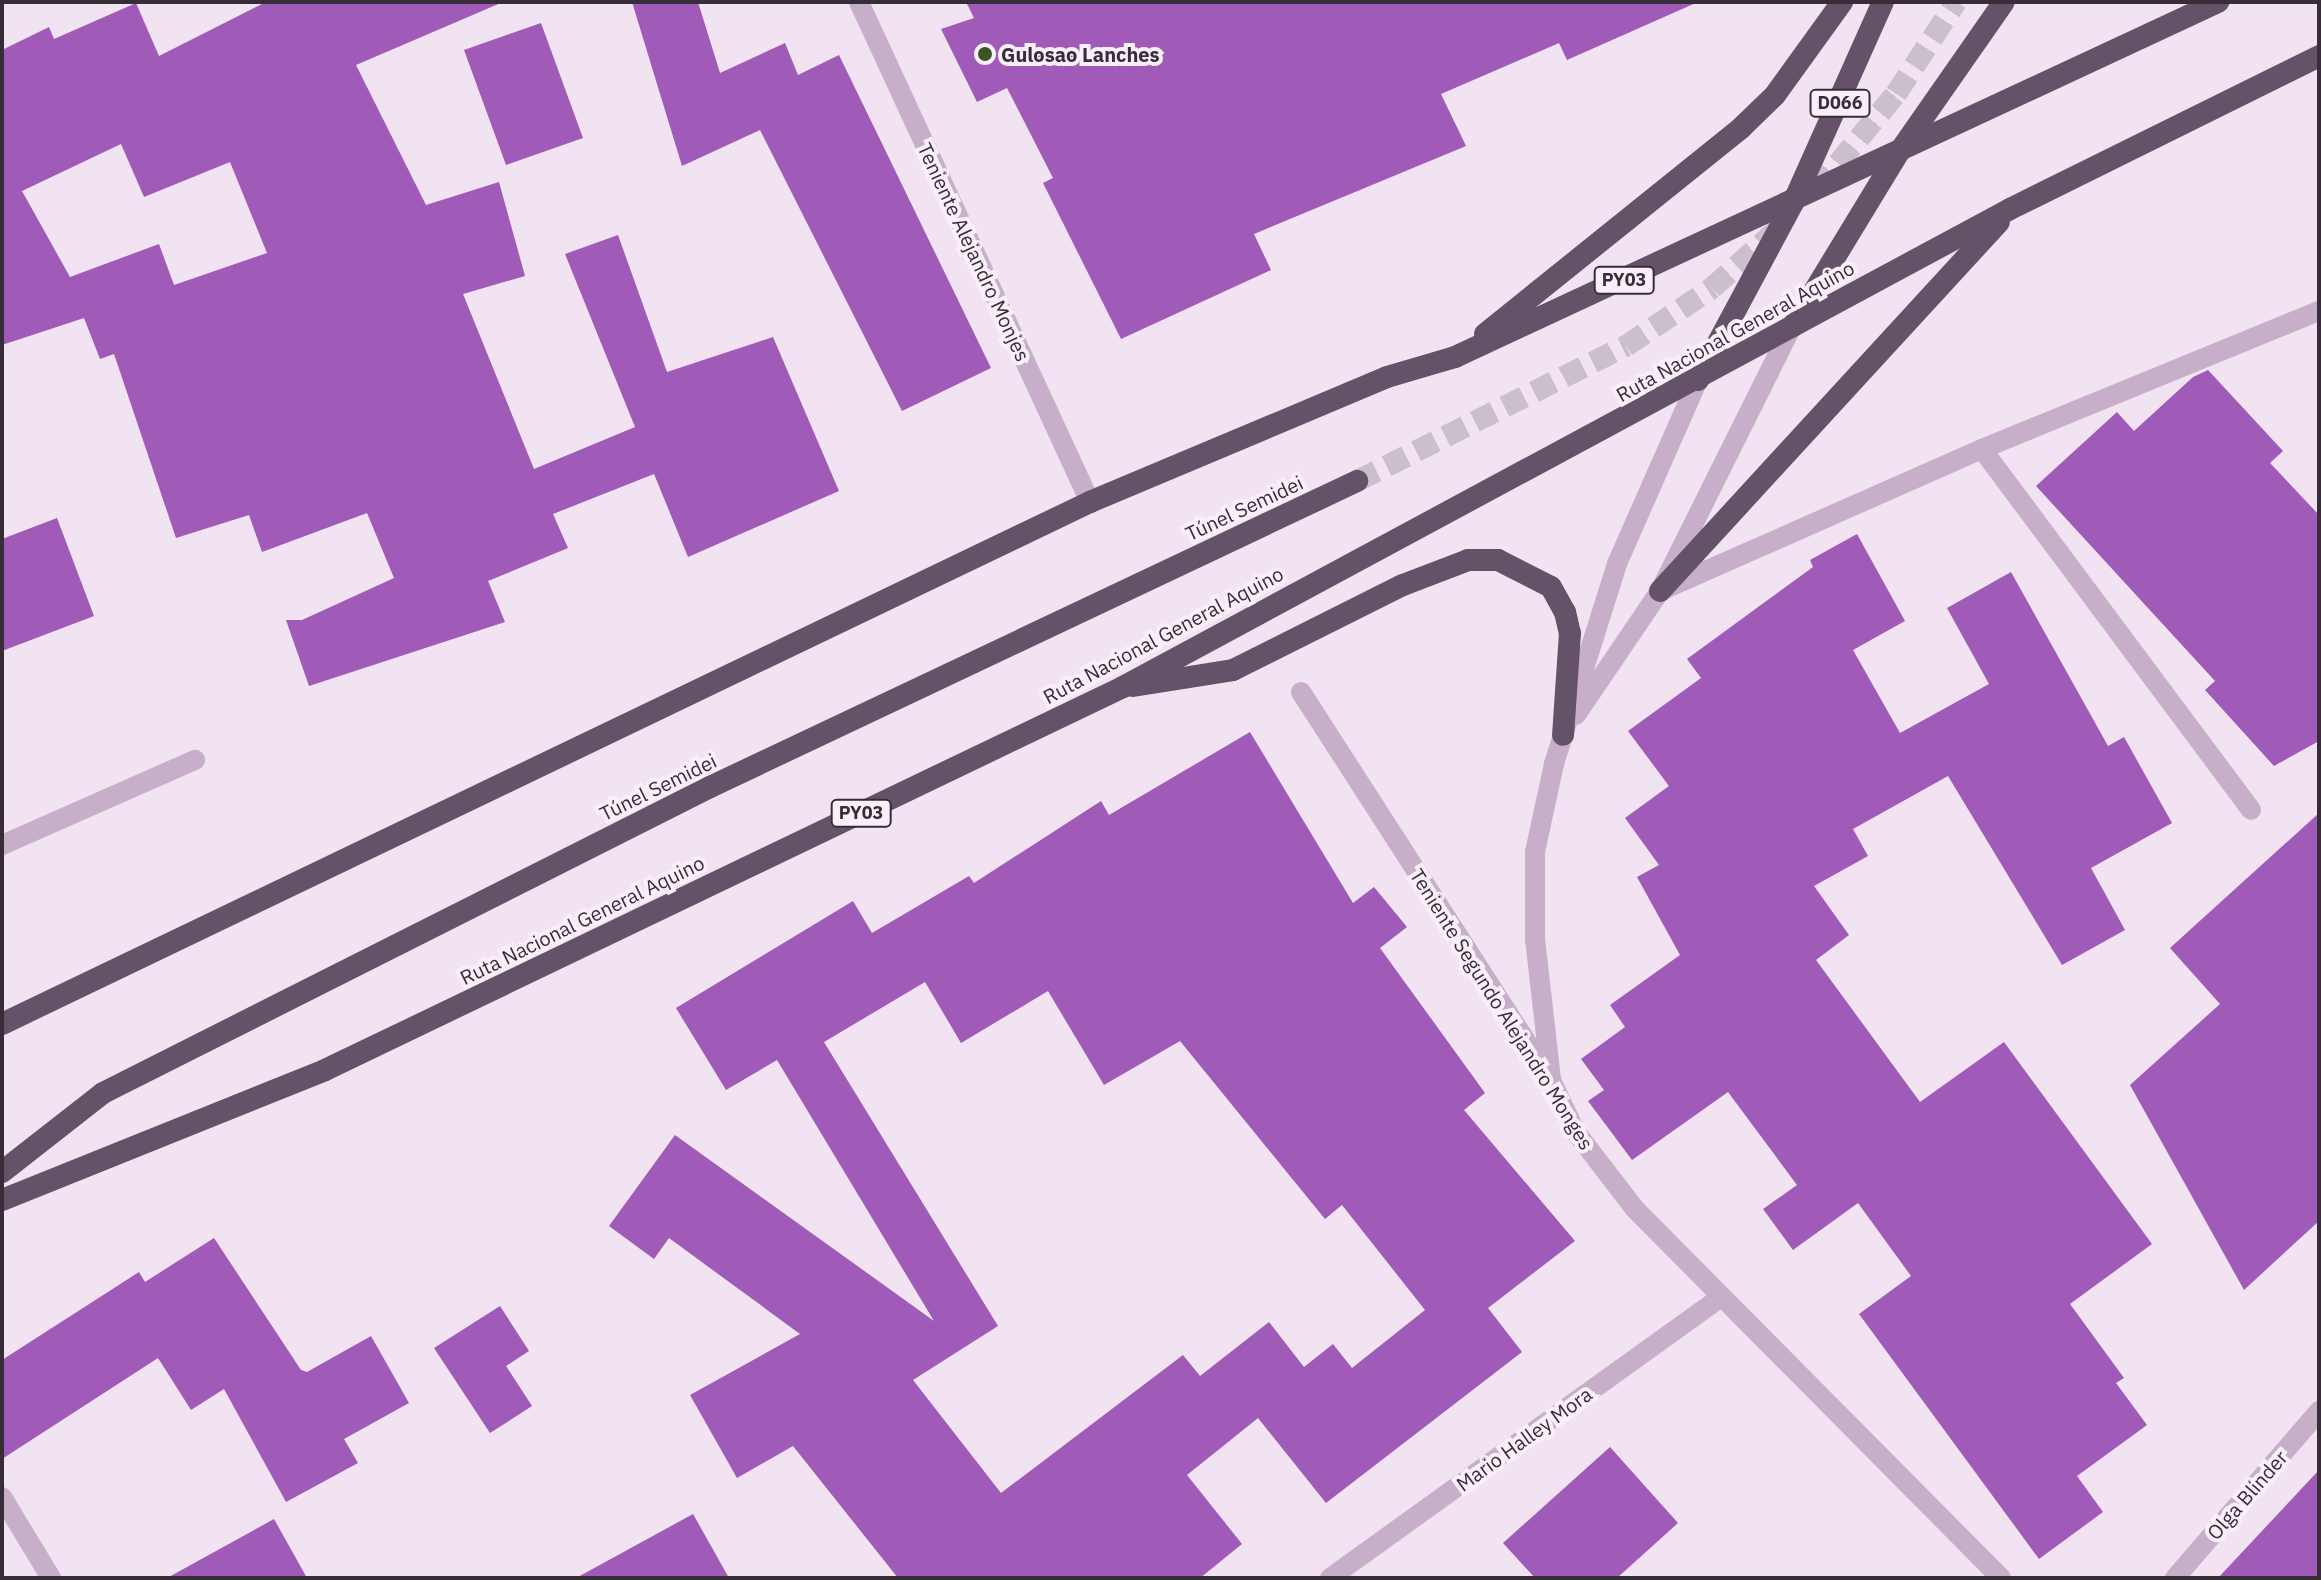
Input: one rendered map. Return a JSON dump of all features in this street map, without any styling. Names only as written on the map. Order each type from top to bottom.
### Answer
[{"type":"highway","points":[[1455,357],[1741,128],[1775,95],[1842,2]]},
{"type":"highway","name":"D066","points":[[1698,380],[1793,203],[1883,2]]},
{"type":"highway","points":[[1791,328],[1895,158],[2004,2]]},
{"type":"highway","name":"PY03","points":[[2,1024],[1090,502],[1387,377],[1455,357],[1895,158],[2218,2]]},
{"type":"highway","name":"Ruta Nacional General Aquino","points":[[2,1200],[325,1070],[1123,687],[1698,380],[2010,209],[2319,56]]},
{"type":"highway","points":[[1660,591],[2010,209]]},
{"type":"highway","name":"Túnel Semidei","points":[[2,1172],[103,1093],[710,787],[1357,481]]},
{"type":"highway","points":[[1123,687],[1191,682],[1233,670],[1403,585],[1468,560],[1498,560],[1551,587],[1565,612],[1570,633],[1563,735]]},
{"type":"street","name":"Teniente Alejandro Monjes","points":[[859,2],[1090,502]]},
{"type":"street","points":[[1660,591],[1982,449],[2319,311]]},
{"type":"street","points":[[1563,735],[1660,591],[1791,328]]},
{"type":"street","points":[[1551,1080],[1535,939],[1535,852],[1563,735],[1617,564],[1698,380]]},
{"type":"street","points":[[1982,449],[2251,810]]},
{"type":"street","name":"Teniente Segundo Alejandro Monges","points":[[1301,692],[1551,1080],[1575,1131],[1718,1299],[2001,1578]]},
{"type":"street","points":[[2,845],[195,760]]},
{"type":"street","name":"Mario Halley Mora","points":[[1330,1578],[1718,1299]]},
{"type":"street","name":"Olga Blinder","points":[[2175,1578],[2319,1411]]},
{"type":"street","points":[[2,1497],[51,1578]]},
{"type":"building","points":[[266,2],[503,2],[356,65],[426,205],[499,182],[525,276],[463,294],[534,469],[635,427],[565,254],[618,235],[667,372],[773,337],[839,491],[688,557],[654,474],[553,514],[568,548],[488,581],[505,622],[309,686],[286,620],[302,620],[394,578],[367,513],[262,552],[249,515],[176,538],[114,354],[100,359],[84,318],[2,345],[2,50],[49,27],[54,39],[136,3],[159,56]],"holes":[[[121,144],[144,197],[230,162],[267,253],[174,285],[159,244],[70,277],[22,191]]]},
{"type":"building","points":[[632,2],[698,2],[720,73],[785,43],[798,75],[839,55],[991,368],[902,411],[760,130],[682,166]]},
{"type":"building","points":[[966,2],[1698,2],[1567,60],[1559,43],[1441,94],[1466,146],[1254,234],[1271,270],[1121,339],[1043,183],[1053,178],[1007,88],[977,102],[941,29],[974,18]]},
{"type":"building","points":[[541,23],[583,138],[506,165],[464,50]]},
{"type":"building","points":[[2208,370],[2283,451],[2270,463],[2319,515],[2319,741],[2274,766],[2205,690],[2215,681],[2036,486],[2117,412],[2134,431],[2193,377]]},
{"type":"building","points":[[57,518],[94,616],[2,651],[2,539]]},
{"type":"building","points":[[1857,534],[1905,621],[1853,650],[1900,733],[1989,684],[1947,608],[2011,572],[2108,746],[2124,737],[2172,823],[2091,868],[2125,930],[2062,965],[1948,776],[1853,829],[1868,856],[1814,886],[1849,935],[1816,960],[1920,1102],[2004,1042],[2152,1244],[2070,1304],[2124,1378],[2116,1383],[2147,1425],[2077,1476],[2103,1512],[2039,1559],[1859,1314],[1911,1276],[1858,1203],[1793,1250],[1763,1209],[1797,1185],[1728,1092],[1632,1160],[1588,1101],[1604,1090],[1581,1059],[1625,1027],[1610,1005],[1680,955],[1637,877],[1659,865],[1625,818],[1669,786],[1628,731],[1701,678],[1687,659],[1813,567],[1810,560]]},
{"type":"building","points":[[1250,732],[1353,903],[1374,887],[1407,927],[1380,948],[1485,1093],[1464,1110],[1575,1241],[1488,1308],[1522,1352],[1326,1503],[1258,1418],[1187,1475],[1242,1544],[1200,1578],[898,1578],[793,1446],[737,1478],[690,1395],[800,1334],[669,1238],[654,1259],[609,1226],[675,1135],[934,1321],[777,1060],[726,1090],[676,1008],[853,901],[872,933],[969,876],[974,883],[1101,801],[1109,815]],"holes":[[[925,982],[961,1043],[1048,991],[1104,1085],[1180,1041],[1325,1219],[1342,1205],[1425,1310],[1352,1368],[1333,1344],[1304,1367],[1269,1322],[1200,1376],[1183,1355],[1001,1493],[913,1380],[998,1326],[824,1042]]]},
{"type":"building","points":[[2319,813],[2319,1221],[2244,1290],[2130,1085],[2220,1004],[2170,948]]},
{"type":"building","points":[[214,1238],[301,1370],[307,1372],[371,1336],[409,1403],[344,1439],[358,1463],[286,1502],[224,1389],[191,1410],[158,1358],[2,1459],[2,1360],[139,1272],[145,1282]]},
{"type":"building","points":[[500,1306],[529,1351],[506,1366],[532,1406],[490,1433],[434,1348]]},
{"type":"building","points":[[1610,1447],[1678,1523],[1617,1578],[1535,1578],[1503,1543]]},
{"type":"building","points":[[2319,1470],[2319,1578],[2218,1578]]},
{"type":"building","points":[[693,1514],[729,1578],[576,1578]]},
{"type":"building","points":[[274,1519],[307,1578],[167,1578]]},
{"type":"tunnel","points":[[1817,189],[1896,94],[1956,2]]},
{"type":"tunnel","points":[[1357,481],[1626,346],[1712,288],[1776,231]]},
{"type":"place","name":"Gulosao Lanches","points":[[985,54]]}]
